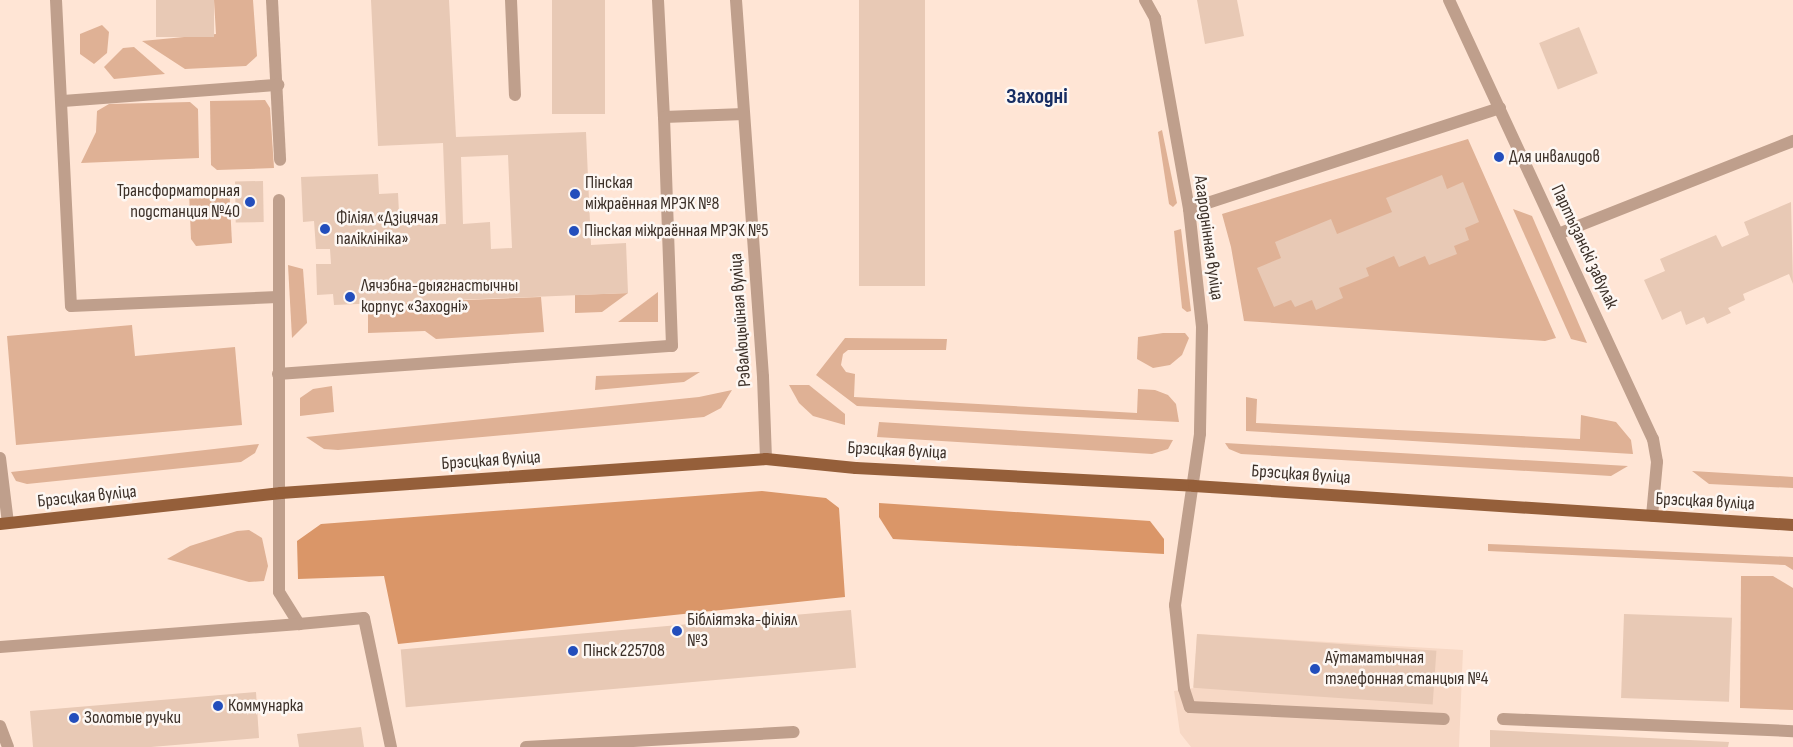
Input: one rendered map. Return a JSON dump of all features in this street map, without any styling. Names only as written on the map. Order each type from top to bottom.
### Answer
[{"type":"main road","name":"Брэсцкая вуліца","points":[[4,524],[281,493],[766,459],[856,468],[1194,486],[1793,525]]},
{"type":"street","points":[[56,0],[63,101],[72,306],[278,297]]},
{"type":"street","points":[[272,0],[278,85],[280,160]]},
{"type":"street","points":[[511,0],[515,95]]},
{"type":"street","points":[[278,374],[672,346],[658,0]]},
{"type":"street","name":"Рэвалюцыйная вуліца","points":[[736,0],[766,459]]},
{"type":"street","name":"Агароднінная вуліца","points":[[1145,0],[1155,18],[1190,209],[1202,327],[1200,434],[1194,486],[1175,605],[1184,689],[1190,708],[1444,719]]},
{"type":"street","name":"Партызанскі завулак","points":[[1449,0],[1653,439],[1657,462],[1652,516]]},
{"type":"street","points":[[63,101],[278,85]]},
{"type":"street","points":[[1190,209],[1500,108]]},
{"type":"street","points":[[664,117],[744,114]]},
{"type":"street","points":[[1558,234],[1793,141]]},
{"type":"street","points":[[278,200],[278,374],[281,493],[279,592],[299,624]]},
{"type":"street","points":[[0,458],[4,524]]},
{"type":"street","points":[[0,647],[364,618],[391,747]]},
{"type":"street","points":[[1503,719],[1793,731]]},
{"type":"street","points":[[0,726],[8,747]]},
{"type":"street","points":[[526,747],[794,732]]},
{"type":"shaded area","points":[[214,0],[253,0],[257,56],[246,66],[185,69],[142,41],[216,34]]},
{"type":"shaded area","points":[[102,25],[109,32],[107,53],[94,64],[80,54],[80,34]]},
{"type":"shaded area","points":[[134,47],[165,74],[114,79],[104,67],[123,48]]},
{"type":"shaded area","points":[[265,100],[270,108],[274,168],[217,170],[211,165],[210,101]]},
{"type":"shaded area","points":[[190,102],[198,109],[199,158],[81,163],[96,132],[97,111],[109,104]]},
{"type":"shaded area","points":[[1162,130],[1177,203],[1173,207],[1169,204],[1158,132]]},
{"type":"shaded area","points":[[1468,139],[1556,338],[1545,341],[1244,321],[1231,247],[1222,214]]},
{"type":"shaded area","points":[[229,185],[232,243],[196,246],[191,239],[189,191],[197,186]]},
{"type":"shaded area","points":[[1513,209],[1532,216],[1587,343],[1571,339]]},
{"type":"shaded area","points":[[1181,229],[1191,311],[1187,312],[1182,308],[1174,231]]},
{"type":"shaded area","points":[[288,265],[303,269],[307,323],[292,338]]},
{"type":"shaded area","points":[[658,292],[658,322],[618,322]]},
{"type":"shaded area","points":[[628,293],[602,312],[575,313],[575,295]]},
{"type":"shaded area","points":[[541,297],[544,332],[436,339],[425,331],[368,333],[368,304]]},
{"type":"shaded area","points":[[132,325],[135,356],[235,347],[242,425],[16,445],[7,336]]},
{"type":"shaded area","points":[[1163,333],[1185,333],[1189,338],[1182,355],[1170,365],[1153,368],[1137,359],[1138,337]]},
{"type":"shaded area","points":[[845,338],[947,339],[946,350],[848,350],[843,354],[841,365],[846,372],[855,374],[854,397],[1137,413],[1138,389],[1155,390],[1168,395],[1176,404],[1179,422],[857,406],[816,375]]},
{"type":"shaded area","points":[[700,372],[684,382],[595,390],[596,376]]},
{"type":"shaded area","points":[[789,385],[809,385],[845,414],[845,425],[813,416],[799,403]]},
{"type":"shaded area","points":[[332,386],[334,412],[300,416],[300,398],[313,389]]},
{"type":"shaded area","points":[[732,390],[721,408],[704,417],[338,450],[324,449],[306,437],[699,397]]},
{"type":"shaded area","points":[[1246,397],[1257,399],[1256,423],[1580,439],[1581,415],[1616,422],[1631,440],[1633,454],[1246,431]]},
{"type":"shaded area","points":[[879,422],[1173,440],[1168,449],[1152,454],[877,437]]},
{"type":"shaded area","points":[[1225,443],[1628,466],[1611,476],[1241,454],[1229,449]]},
{"type":"shaded area","points":[[259,444],[255,453],[241,462],[27,484],[16,481],[11,472]]},
{"type":"shaded area","points":[[1692,471],[1793,477],[1793,488],[1709,484]]},
{"type":"shaded area","points":[[762,491],[826,498],[839,508],[845,597],[398,644],[384,576],[298,579],[297,541],[321,524]]},
{"type":"shaded area","points":[[879,503],[1150,521],[1164,539],[1164,554],[893,539],[879,517]]},
{"type":"shaded area","points":[[249,530],[262,538],[268,566],[264,581],[249,582],[167,559],[190,546],[237,531]]},
{"type":"shaded area","points":[[1488,544],[1793,557],[1793,570],[1785,565],[1488,551]]},
{"type":"shaded area","points":[[1741,576],[1773,576],[1793,588],[1793,710],[1740,708]]},
{"type":"shaded area","points":[[1197,634],[1463,650],[1459,747],[1191,747],[1180,733],[1174,691],[1194,688]]},
{"type":"building","points":[[156,0],[214,0],[214,37],[156,37]]},
{"type":"building","points":[[371,0],[449,0],[456,137],[586,132],[591,245],[626,243],[628,293],[334,305],[333,294],[317,295],[316,264],[331,264],[330,249],[316,249],[314,221],[303,222],[301,177],[378,174],[379,194],[398,193],[399,213],[416,213],[416,225],[446,224],[443,143],[378,146]],"holes":[[[508,155],[512,248],[491,249],[490,222],[463,224],[461,157]]]},
{"type":"building","points":[[552,0],[605,0],[605,114],[552,114]]},
{"type":"building","points":[[859,0],[925,0],[925,286],[859,286]]},
{"type":"building","points":[[1197,0],[1237,0],[1244,36],[1205,44]]},
{"type":"building","points":[[1579,27],[1598,73],[1558,89],[1539,43]]},
{"type":"building","points":[[1442,175],[1447,189],[1463,182],[1479,222],[1465,228],[1469,240],[1454,246],[1457,254],[1429,265],[1425,256],[1399,267],[1394,256],[1366,268],[1369,276],[1339,288],[1343,298],[1316,310],[1312,300],[1295,307],[1291,300],[1274,307],[1257,268],[1281,258],[1275,242],[1331,219],[1337,234],[1392,212],[1386,198]]},
{"type":"building","name":"Трансформаторная подстанция №40","points":[[235,181],[263,181],[264,222],[236,222]]},
{"type":"building","points":[[1791,202],[1793,284],[1789,274],[1743,294],[1745,300],[1728,308],[1731,313],[1707,324],[1704,317],[1686,325],[1681,311],[1662,320],[1644,280],[1665,271],[1660,259],[1716,235],[1722,247],[1749,235],[1744,222]]},
{"type":"building","points":[[851,610],[856,668],[406,707],[401,649]]},
{"type":"building","points":[[1624,614],[1732,618],[1729,702],[1621,698]]},
{"type":"building","name":"Аўтаматычная тэлефонная станцыя №4","points":[[1197,634],[1436,651],[1433,705],[1193,688]]},
{"type":"building","points":[[256,692],[259,738],[151,747],[33,747],[30,711]]},
{"type":"building","points":[[361,727],[364,747],[299,747],[297,734]]},
{"type":"building","points":[[1490,730],[1729,742],[1728,747],[1490,747]]},
{"type":"place","name":"Для инвалидов","points":[[1499,157]]},
{"type":"place","name":"Пінская міжраённая МРЭК №8","points":[[575,194]]},
{"type":"place","name":"Трансформаторная подстанция №40","points":[[250,202]]},
{"type":"place","name":"Філіял «Дзіцячая паліклініка»","points":[[325,229]]},
{"type":"place","name":"Пінская міжраённая МРЭК №5","points":[[574,231]]},
{"type":"place","name":"Лячэбна-дыягнастычны корпус «Заходні»","points":[[350,297]]},
{"type":"place","name":"Бібліятэка-філіял №3","points":[[677,631]]},
{"type":"place","name":"Пінск 225708","points":[[573,651]]},
{"type":"place","name":"Аўтаматычная тэлефонная станцыя №4","points":[[1315,669]]},
{"type":"place","name":"Коммунарка","points":[[218,706]]},
{"type":"place","name":"Золотые ручки","points":[[74,718]]},
{"type":"district","name":"Заходні","points":[[1037,97]]}]
